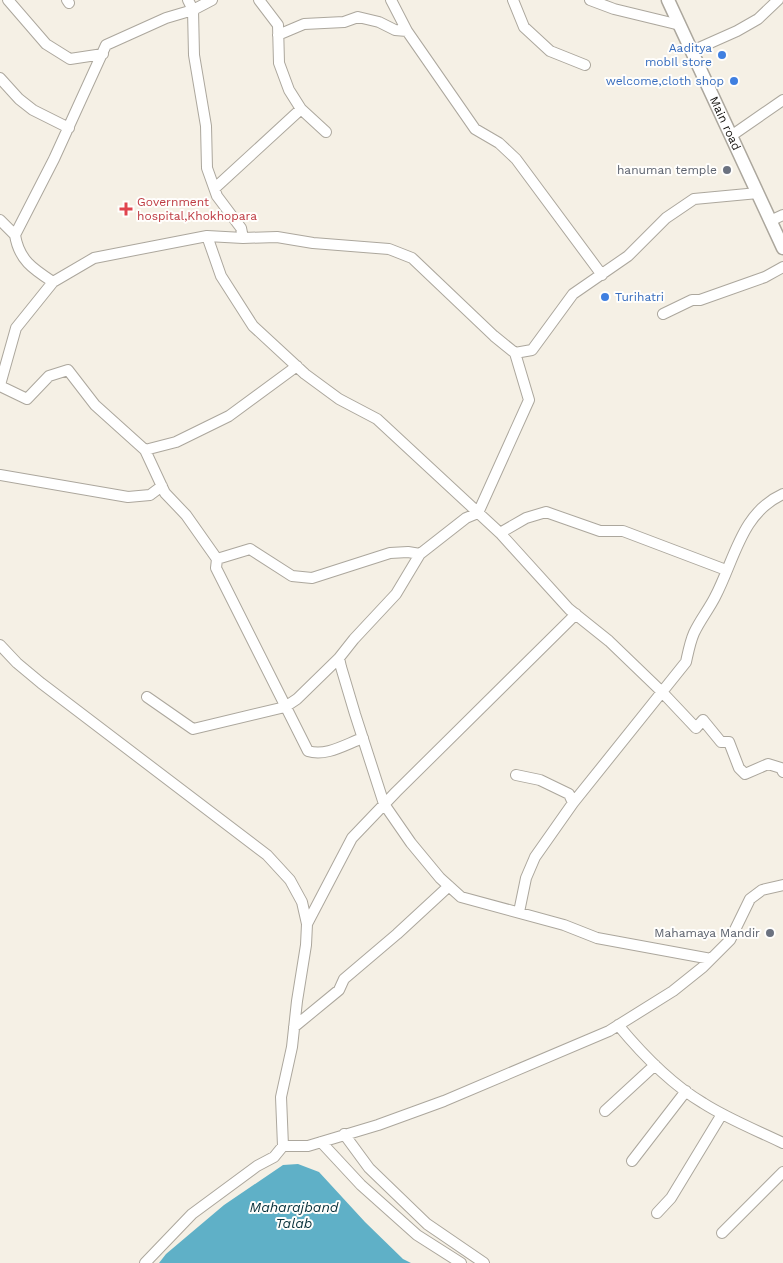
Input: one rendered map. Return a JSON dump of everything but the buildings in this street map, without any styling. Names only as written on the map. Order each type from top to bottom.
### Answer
[{"type":"street","points":[[8,0],[46,44],[70,59],[102,54]]},
{"type":"street","points":[[188,0],[193,10],[194,55],[206,126],[207,168],[217,196],[241,228],[244,238]]},
{"type":"street","points":[[53,282],[37,272],[23,258],[17,245],[16,235],[69,128],[106,45],[166,18],[193,10],[212,0]]},
{"type":"street","points":[[259,0],[278,25],[279,63],[289,90],[301,109],[326,132]]},
{"type":"street","points":[[391,0],[407,31],[475,129],[499,143],[516,159],[602,275]]},
{"type":"street","points":[[513,0],[524,27],[550,51],[585,65]]},
{"type":"street","points":[[590,0],[614,9],[680,25]]},
{"type":"street","name":"Main road","points":[[668,0],[783,248]]},
{"type":"street","points":[[692,51],[737,32],[758,19],[778,0]]},
{"type":"street","points":[[278,35],[304,24],[344,22],[358,17],[378,22],[395,30],[407,31]]},
{"type":"street","points":[[0,78],[19,99],[33,110],[69,128]]},
{"type":"street","points":[[731,136],[783,100]]},
{"type":"street","points":[[215,188],[301,109]]},
{"type":"street","points":[[515,352],[532,350],[573,294],[628,256],[666,218],[694,199],[758,193]]},
{"type":"street","points":[[770,221],[783,215]]},
{"type":"street","points":[[0,220],[16,235]]},
{"type":"street","points":[[207,236],[221,276],[253,326],[305,374],[339,399],[377,418],[500,533],[576,614],[609,641],[696,728],[703,720],[722,742],[729,742],[739,768],[745,774],[768,764],[781,768],[783,772]]},
{"type":"street","points":[[146,697],[193,728],[285,707],[297,699],[340,658],[354,639],[396,594],[420,554],[466,518],[478,513],[529,400],[515,352],[494,336],[412,258],[389,249],[322,244],[277,237],[207,236],[94,258],[53,282],[16,328],[0,385],[27,399],[49,376],[68,370],[94,405],[146,450],[166,493],[186,515],[216,559],[216,568],[285,707],[308,751],[325,753],[363,738]]},
{"type":"street","points":[[663,314],[692,300],[700,300],[765,277],[783,267]]},
{"type":"street","points":[[146,450],[176,442],[228,416],[296,366]]},
{"type":"street","points":[[0,475],[128,497],[150,495],[162,486]]},
{"type":"street","points":[[519,912],[526,878],[535,858],[573,803],[686,662],[693,634],[716,596],[740,538],[756,513],[783,494]]},
{"type":"street","points":[[500,533],[526,518],[546,512],[600,531],[623,531],[726,570]]},
{"type":"street","points":[[216,559],[250,550],[292,576],[312,578],[390,553],[408,552],[420,554]]},
{"type":"street","points":[[307,924],[352,838],[576,614]]},
{"type":"street","points":[[0,645],[17,663],[41,683],[267,855],[290,880],[302,902],[307,924],[306,945],[292,1047],[281,1097],[283,1146],[274,1157],[257,1166],[192,1214],[145,1263]]},
{"type":"street","points":[[340,658],[341,667],[384,804],[411,843],[461,898],[564,925],[597,938],[711,959]]},
{"type":"street","points":[[516,775],[540,780],[569,794],[573,803]]},
{"type":"street","points":[[283,1146],[308,1146],[378,1125],[444,1101],[608,1032],[673,991],[711,959],[730,940],[750,899],[762,890],[783,885]]},
{"type":"street","points":[[294,1027],[339,990],[344,979],[449,886]]},
{"type":"street","points":[[618,1025],[655,1065],[702,1103],[783,1142]]},
{"type":"street","points":[[605,1111],[655,1065]]},
{"type":"street","points":[[632,1161],[686,1091]]},
{"type":"street","points":[[657,1213],[671,1198],[722,1114]]},
{"type":"street","points":[[344,1134],[369,1168],[428,1224],[484,1263]]},
{"type":"street","points":[[321,1142],[361,1185],[417,1235],[461,1263]]},
{"type":"street","points":[[722,1234],[783,1172]]},
{"type":"water","name":"Maharajband Talab","points":[[298,1164],[319,1172],[365,1222],[403,1259],[411,1263],[159,1263],[166,1254],[224,1205],[283,1165]]},
{"type":"place","name":"Aaditya mobIl store","points":[[722,55]]},
{"type":"place","name":"welcome,cloth shop","points":[[734,81]]},
{"type":"place","name":"hanuman temple","points":[[727,170]]},
{"type":"place","name":"Government hospital,Khokhopara","points":[[126,209]]},
{"type":"place","name":"Turihatri","points":[[605,297]]},
{"type":"place","name":"Mahamaya Mandir","points":[[770,933]]}]
